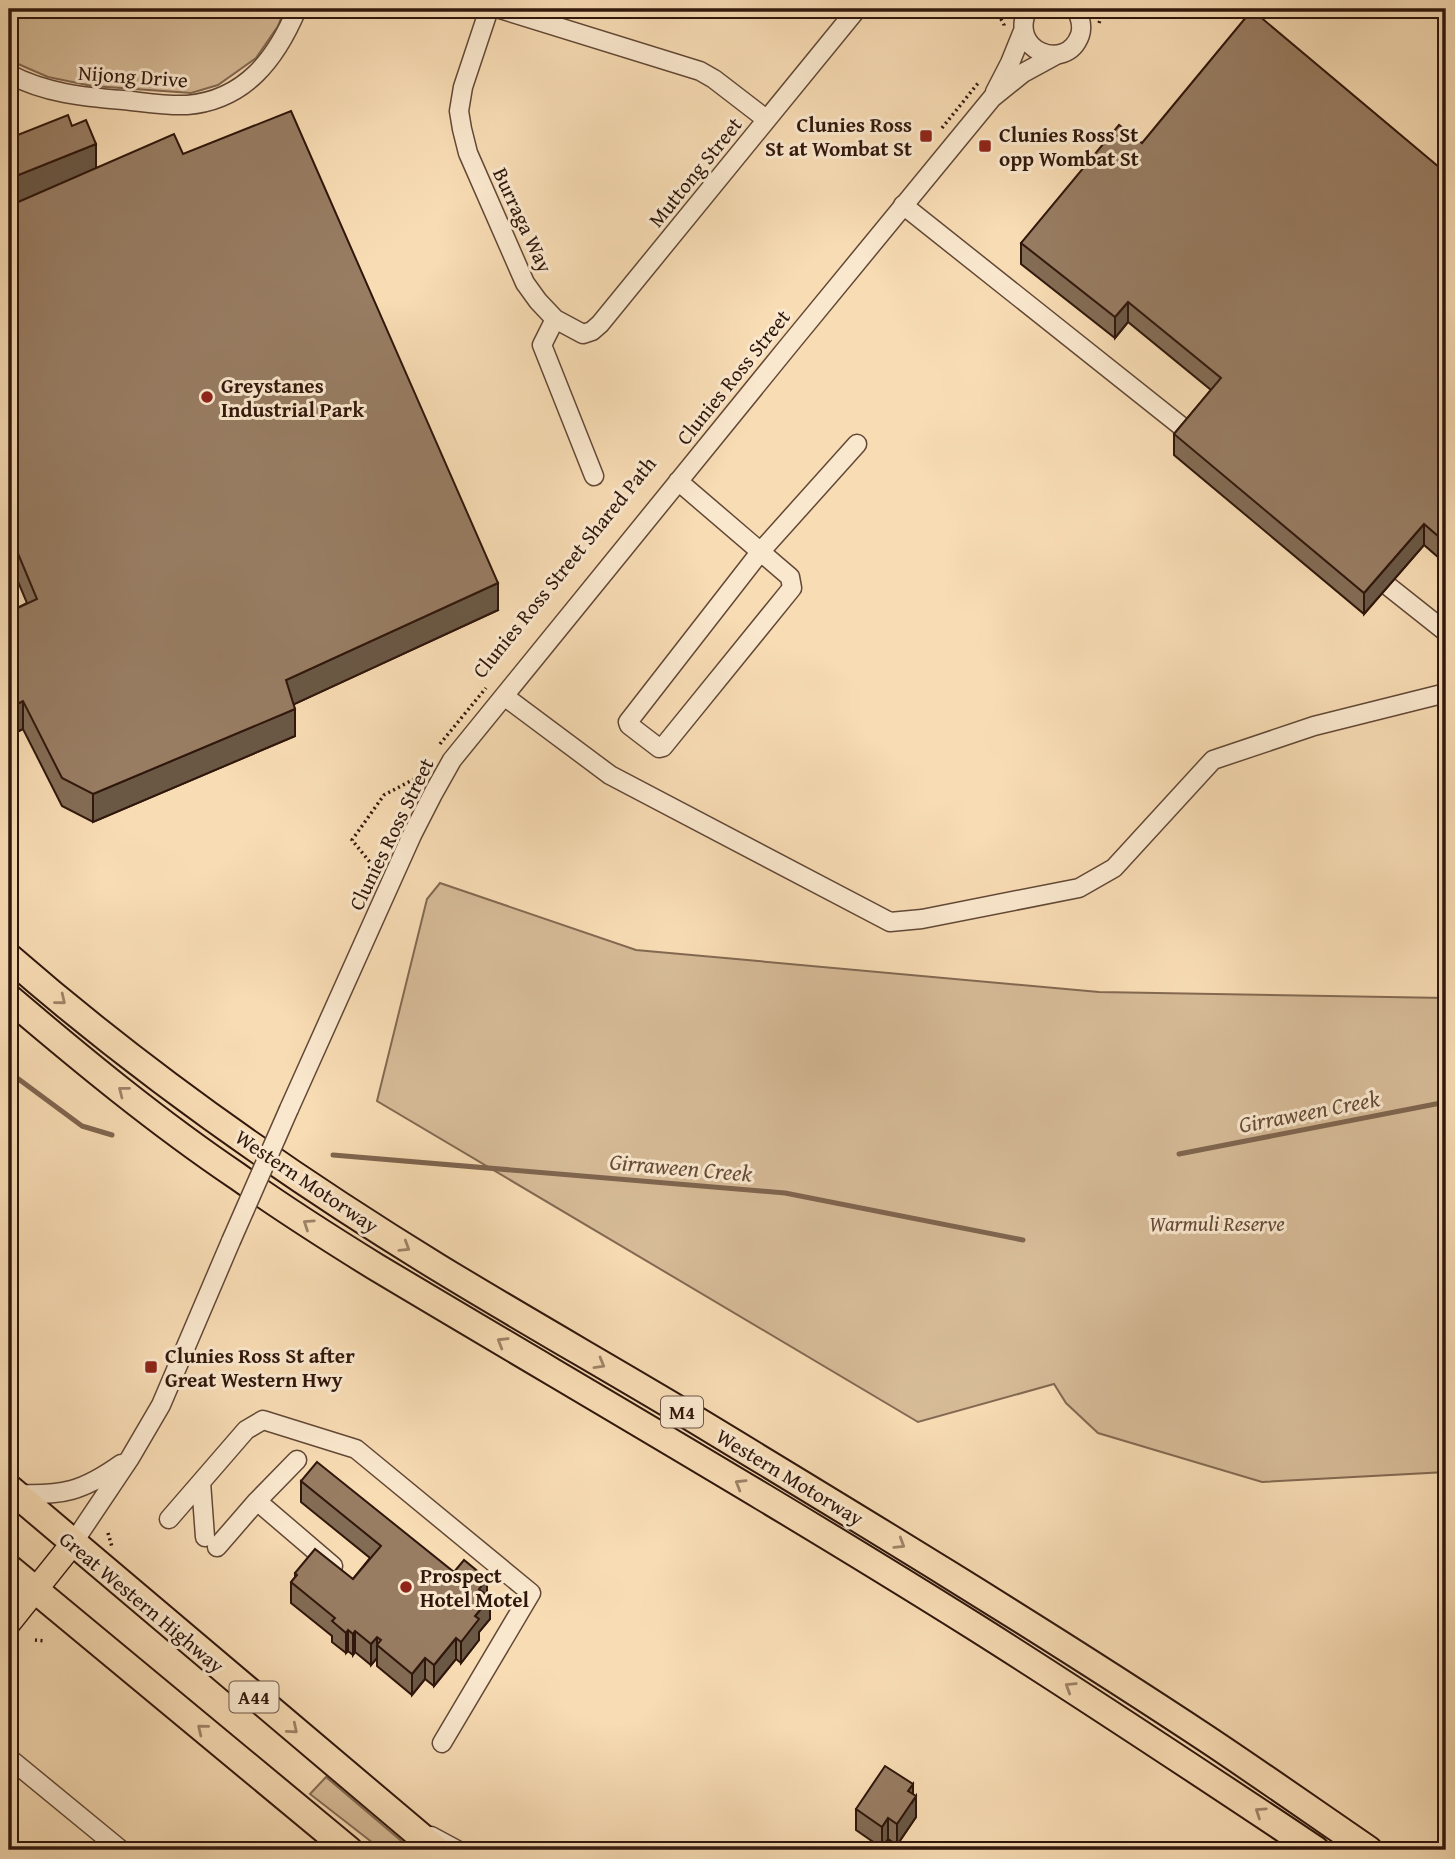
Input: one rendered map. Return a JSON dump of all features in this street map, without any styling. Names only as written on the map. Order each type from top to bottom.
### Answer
[{"type":"highway","name":"Western Motorway","points":[[9,957],[173,1088],[343,1208],[989,1598],[1209,1740],[1369,1850]]},
{"type":"highway","name":"Western Motorway","points":[[9,998],[161,1121],[316,1230],[838,1542],[1101,1707],[1316,1850]]},
{"type":"highway","name":"Great Western Highway","points":[[12,1491],[437,1850]]},
{"type":"highway","name":"A44","points":[[9,1567],[347,1848]]},
{"type":"main road","points":[[9,1623],[73,1543]]},
{"type":"street","name":"Nijong Drive","points":[[9,74],[51,91],[82,97],[185,105],[207,101],[230,93],[248,82],[265,66],[281,45],[297,9]]},
{"type":"street","name":"Burraga Way","points":[[489,9],[463,86],[459,111],[462,130],[468,153],[525,283],[555,319]]},
{"type":"street","points":[[500,9],[700,71],[766,119]]},
{"type":"street","name":"Muttong Street","points":[[555,319],[583,334],[600,324],[857,9]]},
{"type":"street","points":[[1013,9],[1025,21],[1026,39],[1031,47],[1047,55],[1056,55]]},
{"type":"street","points":[[1076,9],[1081,19],[1081,29]]},
{"type":"street","points":[[1081,29],[1091,9]]},
{"type":"street","name":"Clunies Ross Street","points":[[992,98],[1010,63],[1025,21]]},
{"type":"street","name":"Clunies Ross Street","points":[[73,1543],[130,1458],[161,1405],[391,882],[434,792],[452,761],[992,98],[1023,73],[1073,46],[1081,29]]},
{"type":"street","points":[[903,205],[1191,434]]},
{"type":"street","points":[[555,319],[542,345],[594,476]]},
{"type":"street","points":[[678,481],[761,551],[790,577],[792,588],[663,747],[659,748],[628,722],[761,551],[857,444]]},
{"type":"street","points":[[1388,586],[1446,632]]},
{"type":"street","points":[[504,696],[610,775],[890,922],[922,919],[1080,888],[1114,868],[1213,760],[1314,726],[1446,693]]},
{"type":"street","points":[[169,1519],[246,1430],[263,1420],[356,1449],[531,1593],[442,1743]]},
{"type":"street","points":[[12,1491],[45,1495],[78,1489],[101,1479],[130,1458]]},
{"type":"street","points":[[201,1482],[211,1542],[297,1460]]},
{"type":"street","points":[[257,1501],[344,1576]]},
{"type":"street","points":[[9,1758],[121,1850]]},
{"type":"street","points":[[400,1819],[457,1850]]},
{"type":"path","points":[[996,9],[1004,25],[1004,37]]},
{"type":"path","points":[[939,132],[980,81]]},
{"type":"path","name":"Clunies Ross Street Shared Path","points":[[437,750],[486,688]]},
{"type":"path","points":[[373,866],[352,840],[384,795],[422,776],[427,766]]},
{"type":"path","points":[[35,1640],[46,1641]]},
{"type":"green space","points":[[9,9],[285,9],[278,26],[256,58],[218,85],[191,93],[92,86],[48,77],[9,60]]},
{"type":"green space","name":"Warmuli Reserve","points":[[440,883],[636,950],[1099,992],[1446,998],[1446,1472],[1262,1482],[1098,1433],[1066,1403],[1054,1384],[918,1422],[377,1101],[427,899]]},
{"type":"green space","points":[[326,1777],[412,1850],[382,1850],[310,1794]]},
{"type":"building","points":[[1252,10],[1446,173],[1446,543],[1424,524],[1364,593],[1174,434],[1221,378],[1128,302],[1115,317],[1021,243],[1119,125],[1142,143]]},
{"type":"building","name":"Greystanes Industrial Park","points":[[291,111],[498,583],[286,680],[295,709],[93,794],[62,778],[23,701],[9,708],[9,612],[37,599],[9,532],[9,206],[174,134],[183,154]]},
{"type":"building","points":[[68,115],[72,126],[86,120],[96,144],[16,176],[9,159],[9,145],[15,148],[10,138]]},
{"type":"building","name":"Prospect Hotel Motel","points":[[317,1462],[454,1572],[464,1560],[487,1579],[479,1589],[490,1598],[475,1616],[479,1619],[461,1642],[456,1638],[434,1665],[425,1658],[412,1674],[377,1645],[381,1640],[377,1637],[371,1644],[355,1631],[353,1634],[348,1630],[346,1633],[332,1621],[335,1618],[291,1582],[315,1549],[353,1579],[381,1546],[301,1481]]},
{"type":"building","points":[[885,1766],[913,1784],[908,1791],[916,1796],[897,1824],[888,1818],[882,1827],[856,1809]]},
{"type":"waterway","name":"Girraween Creek","points":[[9,1072],[82,1126],[112,1135]]},
{"type":"waterway","name":"Girraween Creek","points":[[1179,1154],[1446,1102]]},
{"type":"waterway","name":"Girraween Creek","points":[[333,1155],[785,1193],[1023,1240]]},
{"type":"place","name":"Clunies Ross St at Wombat St","points":[[926,136]]},
{"type":"place","name":"Clunies Ross St opp Wombat St","points":[[985,146]]},
{"type":"place","name":"Greystanes Industrial Park","points":[[207,397]]},
{"type":"place","name":"Clunies Ross St after Great Western Hwy","points":[[151,1367]]},
{"type":"place","name":"Prospect Hotel Motel","points":[[406,1587]]}]
